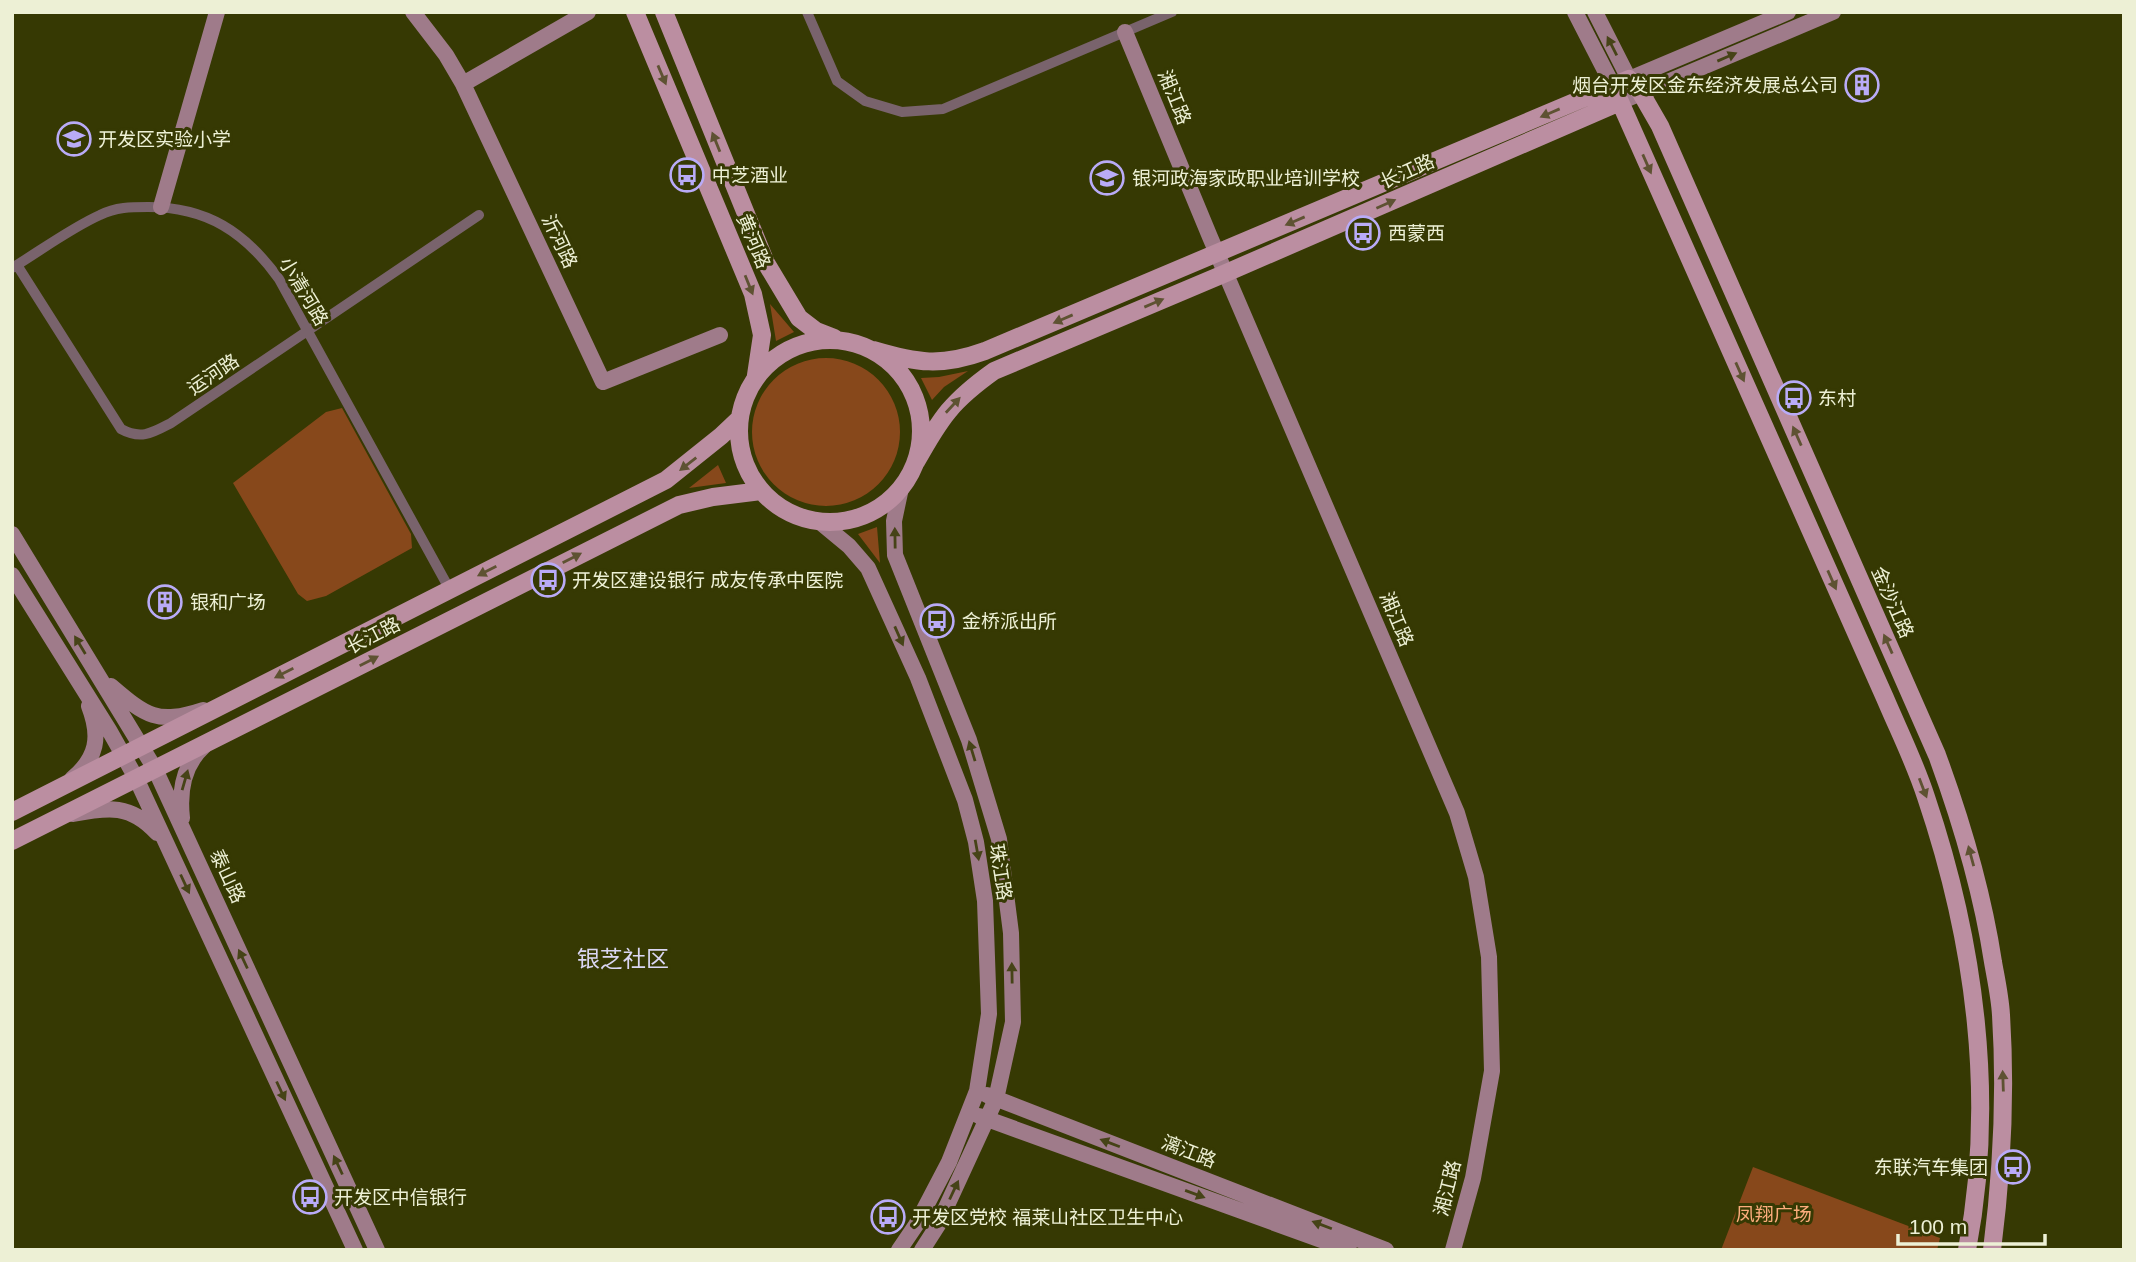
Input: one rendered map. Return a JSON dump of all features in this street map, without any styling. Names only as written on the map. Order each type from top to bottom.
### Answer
[{"type":"main road","points":[[161,207],[217,12]]},
{"type":"main road","name":"沂河路","points":[[413,12],[446,55],[463,84],[603,382],[720,335]]},
{"type":"main road","points":[[463,84],[588,12]]},
{"type":"main road","name":"黄河路","points":[[635,12],[753,294],[762,335],[757,375]]},
{"type":"main road","name":"黄河路","points":[[664,12],[766,263],[799,318],[816,331],[837,340]]},
{"type":"main road","name":"金沙江路","points":[[1575,12],[1620,89],[1642,93],[1660,126],[1937,755],[1972,858],[2001,1012],[2002,1149],[1992,1250]]},
{"type":"main road","name":"金沙江路","points":[[1595,12],[1620,89],[1925,794],[1948,867],[1974,996],[1979,1078],[1980,1144],[1973,1219],[1967,1250]]},
{"type":"main road","name":"长江路","points":[[916,462],[944,413],[994,371],[1226,273],[1788,12]]},
{"type":"main road","points":[[1642,93],[1833,12]]},
{"type":"main road","name":"湘江路","points":[[1125,32],[1217,254],[1457,813],[1476,877],[1489,957],[1492,1071],[1473,1178],[1453,1250]]},
{"type":"main road","name":"长江路","points":[[873,350],[904,360],[941,363],[962,359],[1620,89]]},
{"type":"main road","points":[[837,340],[873,350],[889,361],[903,376],[912,390],[920,420],[921,440],[916,462],[901,488],[887,502],[859,517],[820,522],[786,511],[761,491],[748,472],[740,451],[739,419],[749,389],[757,375],[770,362],[791,348],[810,342],[837,340]]},
{"type":"main road","name":"长江路","points":[[12,812],[666,480],[739,419]]},
{"type":"main road","points":[[901,488],[894,521],[895,555],[969,740],[999,839],[1011,933],[1013,1022],[996,1098],[938,1225],[922,1250]]},
{"type":"main road","name":"长江路","points":[[12,841],[679,505],[713,497],[761,491]]},
{"type":"main road","name":"珠江路","points":[[820,522],[849,546],[868,568],[918,678],[965,800],[978,854],[988,932],[989,1014],[970,1113],[949,1162],[899,1250]]},
{"type":"main road","name":"泰山路","points":[[12,534],[155,769],[377,1250]]},
{"type":"main road","points":[[12,575],[136,778],[355,1250]]},
{"type":"main road","points":[[97,674],[136,707],[150,715],[176,717],[226,703]]},
{"type":"main road","points":[[67,783],[88,763],[95,746],[92,713],[80,684]]},
{"type":"main road","points":[[184,831],[181,795],[184,778],[191,760],[214,739]]},
{"type":"main road","points":[[60,817],[107,808],[126,810],[142,818],[165,841]]},
{"type":"main road","name":"漓江路","points":[[976,1091],[1386,1250]]},
{"type":"main road","name":"漓江路","points":[[970,1113],[1349,1250]]},
{"type":"street","points":[[807,12],[837,81],[865,101],[902,112],[943,109],[1172,12]]},
{"type":"street","name":"小清河路","points":[[15,267],[100,215],[125,206],[187,210],[209,218],[237,234],[261,254],[279,279],[450,590]]},
{"type":"street","name":"运河路","points":[[15,267],[121,429],[131,435],[150,434],[171,423],[480,215]]},
{"type":"green space","points":[[770,304],[794,332],[776,341]]},
{"type":"green space","points":[[826,358],[854,363],[879,379],[895,404],[900,432],[895,460],[879,485],[854,501],[826,506],[798,501],[773,485],[757,460],[752,432],[757,404],[773,379],[798,363]]},
{"type":"green space","points":[[968,371],[944,387],[932,400],[921,378],[939,377]]},
{"type":"green space","points":[[342,408],[411,534],[412,548],[326,596],[307,601],[298,594],[233,483],[326,412]]},
{"type":"green space","points":[[718,465],[726,483],[689,488]]},
{"type":"green space","points":[[877,527],[880,563],[858,534]]},
{"type":"green space","name":"凤翔广场","points":[[1753,1167],[1940,1238],[1937,1250],[1721,1250]]},
{"type":"place","name":"烟台开发区金东经济发展总公司","points":[[1862,85]]},
{"type":"place","name":"开发区实验小学","points":[[74,139]]},
{"type":"place","name":"中芝酒业","points":[[687,175]]},
{"type":"place","name":"银河政海家政职业培训学校","points":[[1107,178]]},
{"type":"place","name":"西蒙西","points":[[1363,233]]},
{"type":"place","name":"东村","points":[[1794,398]]},
{"type":"place","name":"开发区建设银行 成友传承中医院","points":[[548,580]]},
{"type":"place","name":"银和广场","points":[[165,602]]},
{"type":"place","name":"金桥派出所","points":[[937,621]]},
{"type":"place","name":"东联汽车集团","points":[[2013,1167]]},
{"type":"place","name":"开发区中信银行","points":[[310,1197]]},
{"type":"place","name":"开发区党校 福莱山社区卫生中心","points":[[888,1217]]},
{"type":"district","name":"银芝社区","points":[[623,959]]}]
